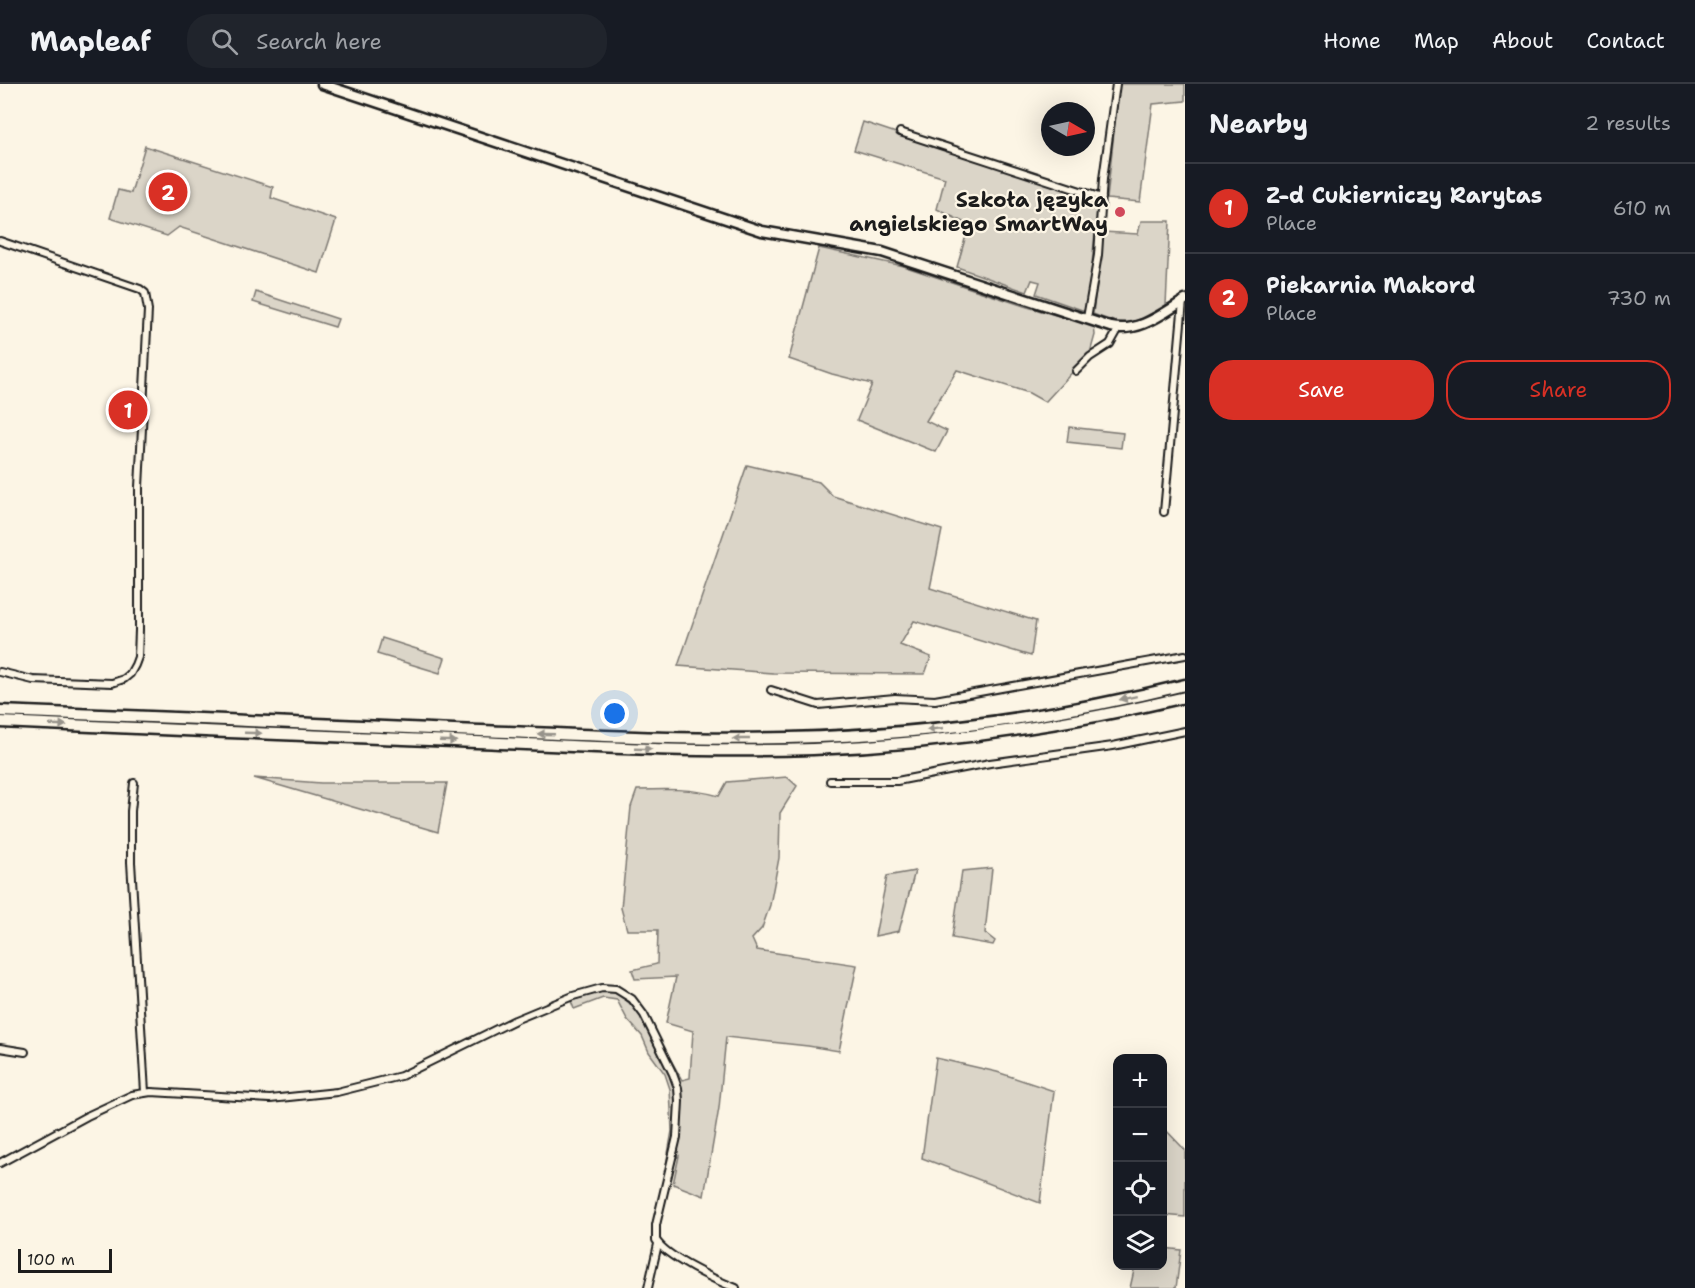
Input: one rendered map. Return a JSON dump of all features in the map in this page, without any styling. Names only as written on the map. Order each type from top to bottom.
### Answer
[{"type":"highway","points":[[0,711],[631,737],[789,738],[887,733],[977,724],[1075,709],[1185,685]]},
{"type":"highway","points":[[0,722],[641,749],[789,750],[886,744],[1003,732],[1092,717],[1185,697]]},
{"type":"street","points":[[322,84],[762,231],[882,252],[1119,328],[1130,329],[1139,326],[1185,300]]},
{"type":"street","points":[[1087,318],[1098,255],[1102,198],[1116,84]]},
{"type":"street","points":[[900,132],[1102,198]]},
{"type":"street","points":[[0,241],[140,289],[145,293],[147,310],[139,487],[138,648],[135,664],[130,674],[124,679],[111,683],[33,680],[0,672]]},
{"type":"street","points":[[1164,512],[1185,300]]},
{"type":"street","points":[[1076,371],[1090,357],[1110,344],[1119,328]]},
{"type":"street","points":[[771,690],[818,705],[895,698],[935,700],[1185,655]]},
{"type":"street","points":[[830,781],[897,781],[990,763],[1113,746],[1185,731]]},
{"type":"street","points":[[134,783],[131,811],[131,862],[145,1092]]},
{"type":"street","points":[[0,1163],[117,1101],[145,1092],[270,1099],[313,1096],[363,1087],[401,1076],[556,1002],[595,990],[616,989],[632,999],[644,1015],[678,1088],[677,1137],[656,1225],[658,1244],[648,1288]]},
{"type":"street","points":[[0,1048],[25,1052]]},
{"type":"street","points":[[658,1244],[709,1277],[736,1288]]},
{"type":"shaded area","points":[[1119,84],[1185,84],[1185,101],[1153,104],[1140,202],[1107,199]]},
{"type":"shaded area","points":[[863,122],[1098,200],[1090,286],[1085,311],[1036,294],[1040,282],[1032,280],[1027,292],[957,267],[969,225],[937,209],[945,178],[854,150]]},
{"type":"shaded area","points":[[145,146],[273,187],[271,198],[336,220],[319,273],[179,227],[167,236],[110,218],[118,190],[131,193]]},
{"type":"shaded area","points":[[1141,221],[1170,221],[1166,305],[1146,317],[1123,323],[1093,314],[1103,232],[1138,234]]},
{"type":"shaded area","points":[[819,248],[903,266],[1024,306],[1094,326],[1095,335],[1090,353],[1045,402],[1029,393],[957,370],[926,421],[947,431],[936,452],[857,420],[872,384],[832,374],[789,359]]},
{"type":"shaded area","points":[[256,292],[338,319],[335,327],[253,302]]},
{"type":"shaded area","points":[[1069,427],[1123,433],[1121,448],[1067,442]]},
{"type":"shaded area","points":[[747,465],[819,482],[833,496],[942,530],[930,588],[1036,621],[1031,656],[914,621],[900,645],[931,657],[925,674],[773,673],[678,666]]},
{"type":"shaded area","points":[[382,638],[445,658],[440,673],[377,654]]},
{"type":"shaded area","points":[[787,777],[797,786],[780,813],[779,858],[770,905],[762,928],[752,939],[757,950],[857,965],[839,1051],[726,1037],[719,1108],[704,1196],[673,1184],[679,1156],[666,1165],[672,1131],[670,1089],[665,1074],[649,1052],[642,1036],[627,1019],[617,1000],[603,998],[574,1009],[571,1001],[597,992],[617,992],[650,1022],[682,1080],[690,1078],[693,1031],[666,1023],[676,977],[635,979],[632,970],[657,964],[658,930],[627,930],[621,908],[631,807],[637,790],[688,790],[719,796],[727,782]]},
{"type":"shaded area","points":[[254,778],[321,783],[447,783],[438,832]]},
{"type":"shaded area","points":[[992,868],[985,933],[995,941],[993,945],[952,938],[962,871]]},
{"type":"shaded area","points":[[915,871],[899,931],[875,936],[887,876]]},
{"type":"shaded area","points":[[936,1058],[997,1072],[1054,1091],[1040,1203],[922,1158]]},
{"type":"shaded area","points":[[1167,1131],[1185,1150],[1185,1217],[1167,1215]]},
{"type":"shaded area","points":[[1167,1248],[1181,1250],[1176,1288],[1130,1288],[1134,1270],[1167,1270]]},
{"type":"place","name":"Piekarnia Makord","points":[[168,192]]},
{"type":"place","name":"Szkoła języka angielskiego SmartWay","points":[[1120,212]]},
{"type":"place","name":"Z-d Cukierniczy Rarytas","points":[[128,410]]}]
